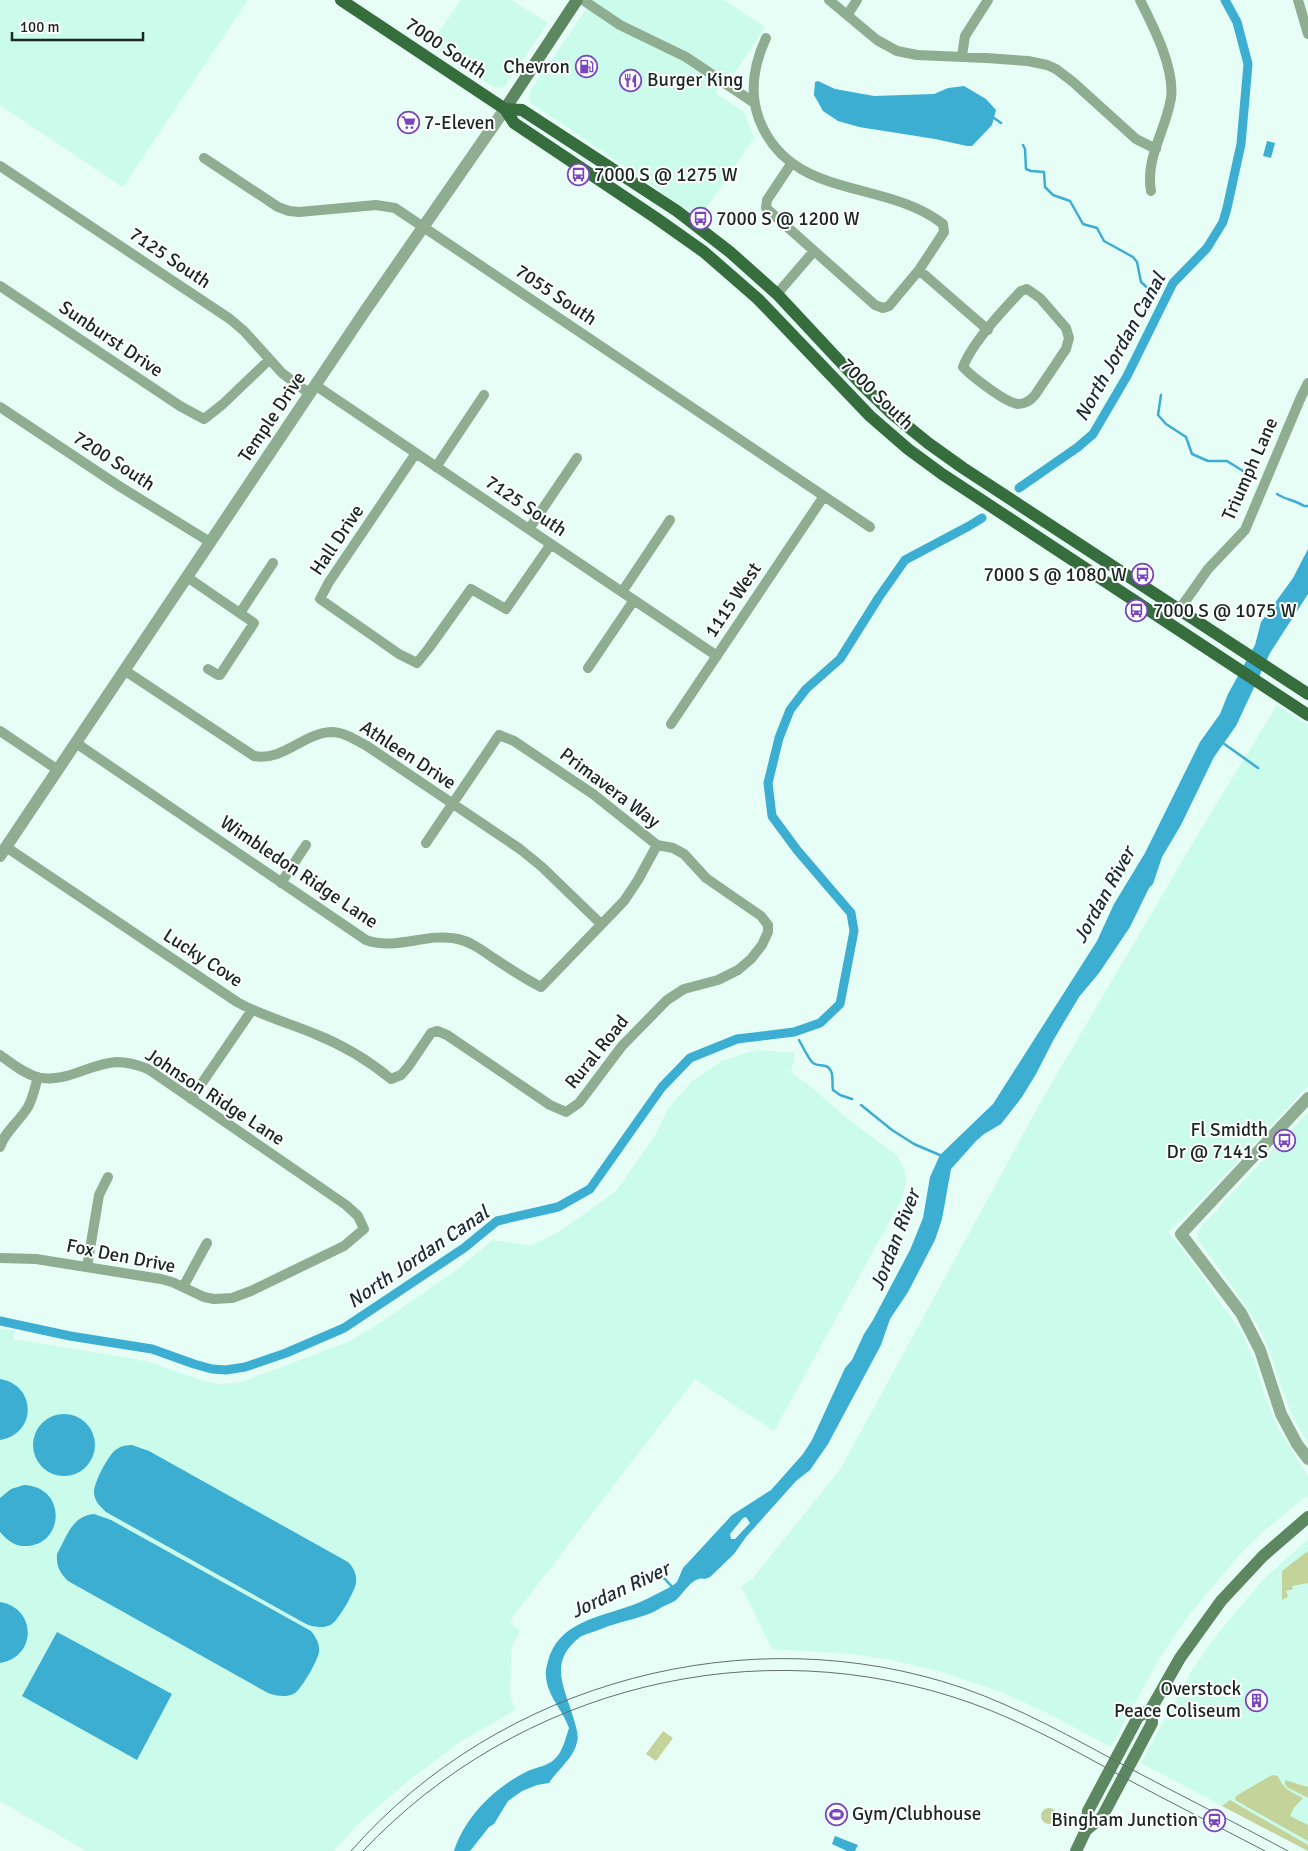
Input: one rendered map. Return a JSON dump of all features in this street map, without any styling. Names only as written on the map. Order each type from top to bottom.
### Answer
[{"type":"main road","name":"7000 South","points":[[341,0],[504,109],[514,123],[704,252],[758,299],[842,389],[908,450],[1308,716]]},
{"type":"main road","name":"Temple Drive","points":[[504,109],[577,0]]},
{"type":"main road","name":"7000 South","points":[[504,109],[525,111],[677,212],[730,252],[776,294],[862,385],[928,444],[1308,694]]},
{"type":"main road","points":[[1076,1851],[1086,1830],[1102,1817],[1152,1724],[1151,1709],[1185,1651],[1221,1601],[1263,1556],[1308,1516]]},
{"type":"street","points":[[583,0],[620,26],[686,57],[753,102]]},
{"type":"street","points":[[829,0],[877,40],[896,51],[917,55],[1028,61],[1056,69],[1136,139],[1156,149]]},
{"type":"street","points":[[848,14],[857,0]]},
{"type":"street","points":[[962,56],[965,36],[988,0]]},
{"type":"street","points":[[1140,0],[1156,36],[1172,84],[1171,100],[1150,166],[1149,180],[1151,191]]},
{"type":"street","points":[[1298,0],[1308,34]]},
{"type":"street","points":[[766,38],[756,66],[753,102],[768,138],[775,149],[791,164],[838,185],[870,192],[921,209],[943,224],[944,232],[919,270],[891,304],[883,308],[876,305],[767,210],[765,205],[791,164]]},
{"type":"street","name":"Temple Drive","points":[[3,852],[423,226],[504,109]]},
{"type":"street","name":"7055 South","points":[[204,158],[278,207],[289,211],[299,212],[376,205],[394,208],[870,527]]},
{"type":"street","name":"7125 South","points":[[0,166],[230,319],[244,331],[282,373],[416,453],[717,656]]},
{"type":"street","points":[[776,294],[814,251]]},
{"type":"street","points":[[919,270],[988,330]]},
{"type":"street","name":"Sunburst Drive","points":[[0,286],[180,406],[204,419],[223,404],[269,360]]},
{"type":"street","points":[[1027,289],[1035,294],[1066,328],[1069,338],[1066,349],[1032,399],[1018,404],[1008,401],[973,377],[963,367],[966,358],[988,330],[1020,291],[1027,289]]},
{"type":"street","name":"Triumph Lane","points":[[1179,610],[1208,569],[1245,530],[1308,383]]},
{"type":"street","points":[[436,467],[484,395]]},
{"type":"street","name":"7200 South","points":[[0,407],[119,486],[210,542]]},
{"type":"street","name":"Hall Drive","points":[[416,453],[320,599],[399,654],[417,663],[471,589],[506,609],[551,544]]},
{"type":"street","points":[[529,530],[577,458]]},
{"type":"street","name":"1115 West","points":[[671,724],[824,496]]},
{"type":"street","points":[[622,592],[670,520]]},
{"type":"street","points":[[240,613],[274,563]]},
{"type":"street","points":[[187,577],[254,624],[220,675],[208,669]]},
{"type":"street","points":[[588,668],[634,600]]},
{"type":"street","name":"Athleen Drive","points":[[124,670],[254,756],[268,756],[331,732],[346,735],[367,746],[531,857],[601,924]]},
{"type":"street","points":[[0,731],[58,770]]},
{"type":"street","name":"Primavera Way","points":[[453,804],[499,735],[514,741],[593,794],[658,845],[673,848],[684,854],[706,878],[761,916],[768,925]]},
{"type":"street","name":"Wimbledon Ridge Lane","points":[[76,743],[366,940],[385,944],[418,940],[456,939],[478,948],[525,979],[541,987],[632,891],[658,845]]},
{"type":"street","points":[[426,843],[453,804]]},
{"type":"street","points":[[281,883],[306,845]]},
{"type":"street","name":"Lucky Cove","points":[[3,852],[217,990],[252,1010],[332,1041],[374,1065],[391,1079]]},
{"type":"street","name":"Rural Road","points":[[391,1079],[401,1075],[431,1033],[437,1031],[447,1035],[550,1105],[566,1112],[579,1103],[622,1046],[667,1000],[684,990],[718,980],[738,970],[751,959],[762,945],[768,932],[768,925]]},
{"type":"street","points":[[191,1099],[252,1010]]},
{"type":"street","name":"Johnson Ridge Lane","points":[[0,1055],[38,1077],[61,1077],[106,1063],[118,1062],[132,1063],[148,1069],[346,1205],[358,1216],[364,1229]]},
{"type":"street","points":[[0,1147],[7,1132],[27,1108],[38,1077]]},
{"type":"street","points":[[1305,1106],[1181,1234],[1241,1313],[1260,1350],[1281,1414],[1297,1444],[1308,1459]]},
{"type":"street","points":[[87,1267],[99,1195],[108,1176]]},
{"type":"street","name":"Fox Den Drive","points":[[0,1258],[36,1259],[161,1279],[194,1293],[214,1298],[232,1298],[344,1246],[364,1229]]},
{"type":"street","points":[[183,1287],[207,1243]]},
{"type":"shaded area","points":[[0,0],[248,0],[123,187],[0,105]]},
{"type":"shaded area","points":[[461,0],[512,0],[548,23],[504,87],[494,87],[430,45]]},
{"type":"shaded area","points":[[592,0],[724,0],[765,27],[734,74],[730,72],[715,93],[744,112],[754,138],[700,218],[530,102],[529,93]]},
{"type":"shaded area","points":[[1277,705],[1308,725],[1308,1086],[1190,1212],[1168,1232],[1187,1255],[1242,1333],[1254,1360],[1265,1397],[1278,1428],[1308,1476],[1308,1495],[1265,1530],[1240,1554],[1188,1616],[1160,1657],[1111,1747],[1045,1712],[1001,1692],[939,1671],[892,1660],[851,1654],[772,1649],[741,1586],[752,1579],[841,1468],[1044,1096],[1197,836]]},
{"type":"shaded area","points":[[758,1050],[795,1053],[791,1073],[810,1086],[849,1120],[894,1153],[905,1171],[906,1180],[903,1197],[774,1431],[695,1379],[509,1622],[520,1630],[512,1647],[511,1657],[510,1695],[515,1710],[460,1742],[409,1780],[356,1826],[334,1851],[86,1851],[0,1801],[0,1329],[15,1331],[13,1339],[146,1361],[204,1381],[218,1384],[242,1382],[350,1341],[453,1273],[493,1240],[531,1246],[562,1230],[616,1191],[654,1137],[668,1109],[692,1081],[722,1061]]},
{"type":"shaded area","points":[[1308,1112],[1308,1444],[1292,1415],[1259,1327],[1237,1293],[1198,1240],[1197,1233]]},
{"type":"shaded area","points":[[1308,1539],[1308,1851],[1141,1763],[1191,1672],[1217,1634],[1262,1581]]},
{"type":"shaded area","points":[[1308,1551],[1308,1583],[1292,1586],[1293,1589],[1286,1591],[1288,1597],[1282,1600],[1282,1571]]},
{"type":"shaded area","points":[[663,1731],[673,1738],[656,1761],[646,1754]]},
{"type":"shaded area","points":[[1272,1775],[1278,1776],[1285,1787],[1303,1798],[1293,1809],[1290,1816],[1308,1825],[1308,1841],[1235,1800],[1236,1796]]},
{"type":"shaded area","points":[[1285,1780],[1308,1787],[1308,1798],[1287,1787]]},
{"type":"shaded area","points":[[1230,1800],[1308,1845],[1308,1851],[1222,1806]]},
{"type":"shaded area","points":[[1046,1808],[1052,1808],[1057,1813],[1055,1822],[1046,1824],[1041,1819],[1041,1813]]},
{"type":"water","points":[[818,81],[835,89],[874,96],[934,94],[948,88],[964,86],[986,99],[996,110],[992,125],[972,146],[967,146],[859,127],[838,121],[823,111],[814,95],[815,82]]},
{"type":"water","points":[[1267,141],[1275,143],[1271,158],[1263,156]]},
{"type":"water","points":[[1308,549],[1308,594],[1270,653],[1236,726],[1214,757],[1181,825],[1162,857],[1153,884],[1149,888],[1130,927],[1099,973],[1079,997],[1022,1097],[1001,1124],[976,1141],[951,1169],[942,1219],[935,1240],[908,1292],[890,1319],[881,1345],[828,1444],[810,1470],[796,1481],[746,1537],[734,1554],[710,1577],[701,1578],[693,1582],[676,1600],[652,1612],[585,1634],[570,1647],[564,1656],[561,1666],[563,1686],[578,1739],[569,1759],[549,1783],[522,1791],[508,1801],[494,1824],[489,1827],[470,1851],[454,1851],[459,1838],[473,1815],[492,1795],[526,1772],[552,1761],[561,1751],[569,1728],[549,1690],[546,1672],[553,1648],[561,1638],[581,1623],[636,1604],[672,1586],[677,1582],[683,1568],[732,1515],[771,1490],[803,1454],[812,1440],[845,1368],[852,1360],[864,1334],[910,1250],[923,1218],[930,1177],[940,1155],[993,1104],[1097,941],[1114,904],[1145,853],[1200,742],[1220,714],[1228,694],[1255,645],[1261,622],[1293,578]],"holes":[[[746,1517],[750,1523],[735,1539],[731,1539],[730,1534],[743,1518]]]},
{"type":"water","points":[[0,1379],[12,1383],[21,1390],[26,1399],[28,1410],[26,1420],[21,1429],[12,1436],[0,1440]]},
{"type":"water","points":[[64,1414],[76,1417],[86,1423],[92,1433],[95,1445],[92,1457],[86,1467],[76,1473],[64,1476],[52,1473],[42,1467],[36,1457],[33,1445],[36,1433],[42,1423],[52,1417]]},
{"type":"water","points":[[132,1445],[149,1451],[348,1562],[355,1572],[356,1583],[350,1598],[335,1621],[329,1626],[322,1627],[306,1624],[106,1512],[95,1499],[94,1489],[96,1483],[106,1462],[114,1452],[122,1446]]},
{"type":"water","points":[[24,1485],[39,1488],[49,1496],[54,1506],[56,1517],[53,1529],[46,1538],[36,1544],[22,1546],[10,1541],[0,1532],[0,1498],[11,1489]]},
{"type":"water","points":[[94,1514],[111,1520],[311,1631],[319,1646],[319,1652],[313,1667],[298,1690],[292,1695],[285,1696],[268,1693],[68,1581],[59,1569],[57,1554],[75,1523]]},
{"type":"water","points":[[0,1602],[12,1606],[21,1613],[26,1622],[28,1632],[26,1643],[21,1652],[12,1659],[0,1663]]},
{"type":"water","points":[[57,1632],[172,1694],[137,1760],[22,1696]]},
{"type":"water","points":[[835,1836],[858,1845],[855,1851],[847,1851],[832,1844]]},
{"type":"waterway","name":"North Jordan Canal","points":[[1019,488],[1078,447],[1093,434],[1127,376],[1173,283],[1207,248],[1223,222],[1241,144],[1248,64],[1237,22],[1225,0]]},
{"type":"waterway","points":[[994,118],[1001,123]]},
{"type":"waterway","points":[[1023,145],[1026,169],[1044,172],[1045,187],[1053,195],[1070,201],[1083,224],[1097,228],[1104,241],[1133,257],[1137,262],[1141,282],[1151,291]]},
{"type":"waterway","points":[[1161,395],[1158,415],[1166,424],[1186,437],[1192,454],[1208,461],[1227,461],[1251,476]]},
{"type":"waterway","points":[[1277,494],[1308,506]]},
{"type":"waterway","name":"North Jordan Canal","points":[[0,1321],[70,1336],[152,1349],[212,1369],[226,1370],[245,1367],[286,1353],[344,1328],[464,1248],[497,1221],[558,1207],[590,1189],[662,1087],[690,1058],[737,1039],[794,1032],[820,1023],[840,1004],[854,931],[851,913],[797,850],[772,816],[768,783],[779,738],[790,710],[806,689],[840,659],[905,560],[982,518]]},
{"type":"waterway","points":[[1223,743],[1258,768]]},
{"type":"waterway","points":[[799,1040],[814,1064],[828,1067],[832,1076],[833,1090],[840,1095],[852,1099]]},
{"type":"waterway","points":[[861,1105],[892,1130],[914,1144],[942,1156]]},
{"type":"waterway","name":"Jordan River","points":[[652,1571],[665,1579],[674,1589]]},
{"type":"tram line","points":[[351,1851],[411,1792],[479,1744],[554,1705],[633,1678],[715,1663],[798,1659],[881,1667],[963,1688],[984,1696],[1046,1724],[1288,1851]]},
{"type":"tram line","points":[[363,1851],[425,1794],[493,1748],[567,1712],[645,1687],[725,1673],[808,1671],[890,1681],[971,1703],[1048,1737],[1265,1851]]},
{"type":"place","name":"Chevron","points":[[586,67]]},
{"type":"place","name":"Burger King","points":[[631,80]]},
{"type":"place","name":"7-Eleven","points":[[408,123]]},
{"type":"place","name":"7000 S @ 1275 W","points":[[578,175]]},
{"type":"place","name":"7000 S @ 1200 W","points":[[700,219]]},
{"type":"place","name":"7000 S @ 1080 W","points":[[1143,575]]},
{"type":"place","name":"7000 S @ 1075 W","points":[[1137,611]]},
{"type":"place","name":"Fl Smidth Dr @ 7141 S","points":[[1284,1141]]},
{"type":"place","name":"Overstock Peace Coliseum","points":[[1257,1700]]},
{"type":"place","name":"Gym/Clubhouse","points":[[836,1814]]},
{"type":"place","name":"Bingham Junction","points":[[1214,1820]]}]
